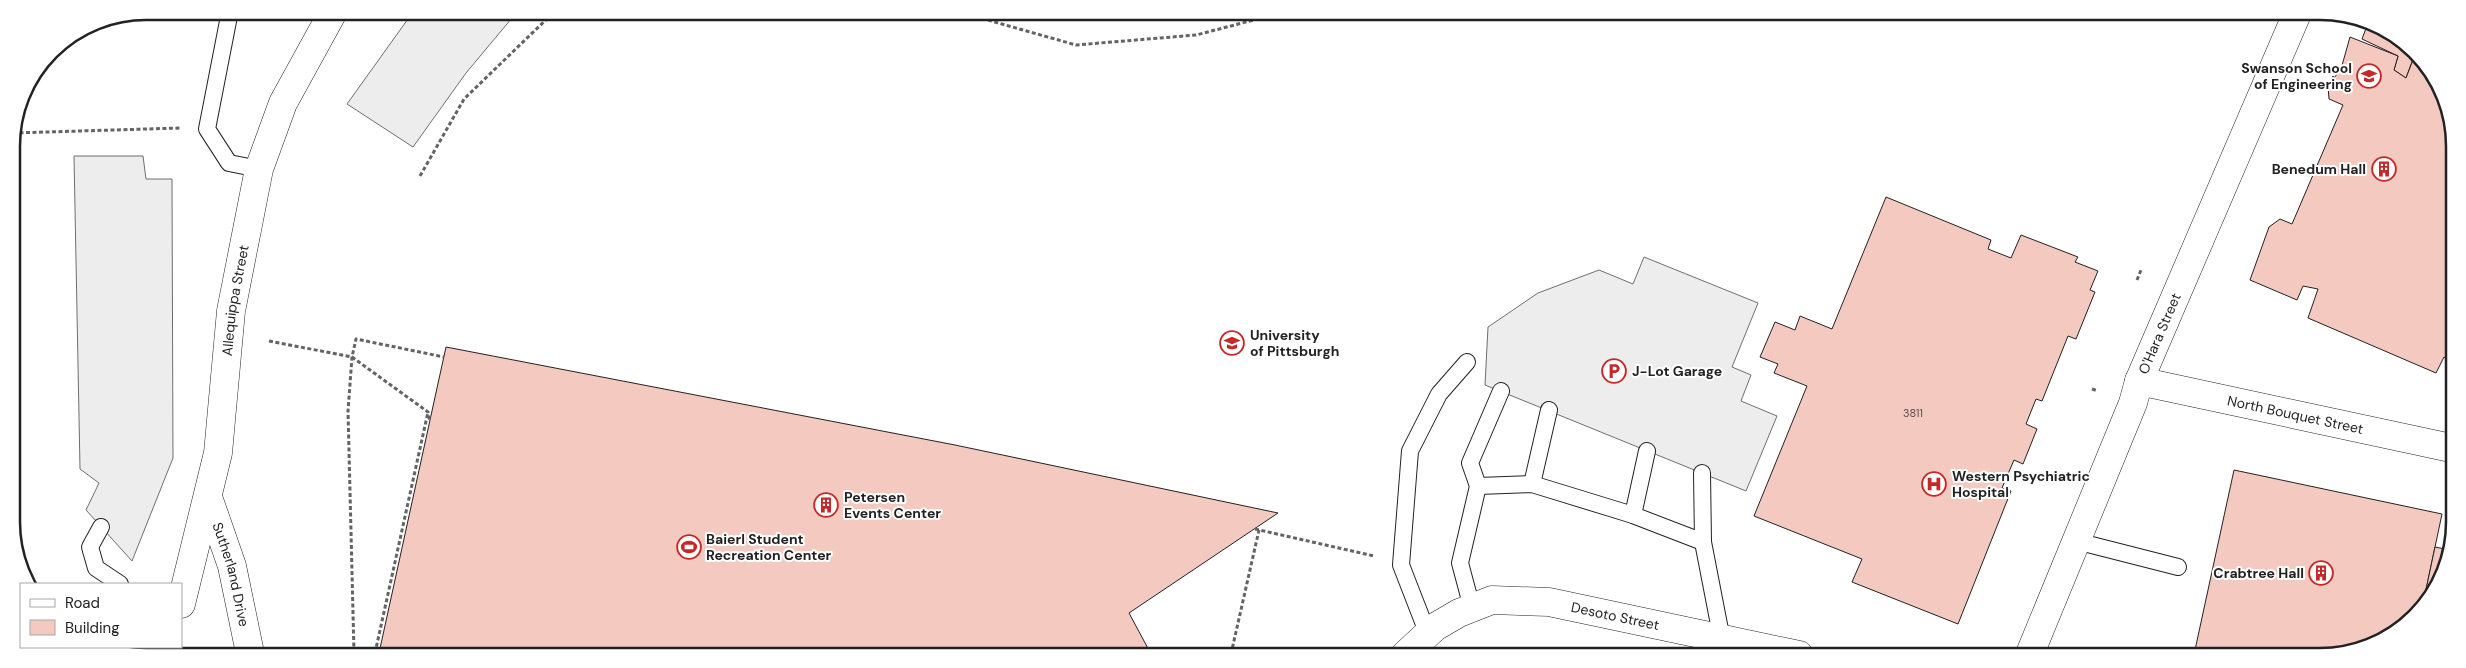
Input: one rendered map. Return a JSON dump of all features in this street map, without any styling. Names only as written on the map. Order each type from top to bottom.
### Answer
[{"type":"street","name":"Allequippa Street","points":[[182,600],[218,453],[231,311],[259,169],[283,103],[329,20]]},
{"type":"street","name":"O'Hara Street","points":[[2032,648],[2133,403],[2139,381],[2294,20]]},
{"type":"street","name":"North Bouquet Street","points":[[2139,381],[2446,447]]},
{"type":"street","name":"Sutherland Drive","points":[[208,497],[232,566],[249,648]]},
{"type":"street","name":"Desoto Street","points":[[1412,648],[1431,630],[1472,608],[1492,600],[1549,602],[1760,648]]},
{"type":"lane","points":[[228,20],[207,129],[229,163],[259,169]]},
{"type":"lane","points":[[1431,630],[1401,565],[1410,451],[1438,394],[1468,362]]},
{"type":"lane","points":[[1472,608],[1460,563],[1478,486],[1470,463],[1501,391]]},
{"type":"lane","points":[[1532,484],[1549,410]]},
{"type":"lane","points":[[1633,516],[1647,451]]},
{"type":"lane","points":[[1702,473],[1703,542],[1722,640]]},
{"type":"lane","points":[[1478,486],[1532,484],[1633,516],[1703,542]]},
{"type":"lane","points":[[101,527],[90,548],[96,568],[118,583]]},
{"type":"lane","points":[[2076,541],[2178,567]]},
{"type":"path","points":[[420,176],[464,99],[546,20]]},
{"type":"path","points":[[988,20],[1076,45],[1196,34],[1253,20]]},
{"type":"path","points":[[21,133],[183,128]]},
{"type":"path","points":[[2137,280],[2141,270]]},
{"type":"path","points":[[354,648],[348,411],[352,357],[356,338],[444,357]]},
{"type":"path","points":[[269,341],[352,357],[428,412],[430,422]]},
{"type":"path","points":[[2092,388],[2098,391]]},
{"type":"path","points":[[376,648],[428,412]]},
{"type":"path","points":[[1232,648],[1257,529],[1377,557]]},
{"type":"shaded area","points":[[407,20],[510,20],[466,73],[413,147],[347,104]]},
{"type":"shaded area","points":[[74,156],[143,156],[146,179],[172,179],[173,458],[132,561],[86,510],[99,483],[80,469]]},
{"type":"shaded area","name":"J-Lot Garage","points":[[1644,257],[1758,303],[1732,367],[1751,375],[1741,401],[1777,416],[1746,491],[1485,385],[1488,327],[1538,293],[1599,270],[1633,284]]},
{"type":"building","points":[[2366,29],[2397,46],[2412,61],[2406,78],[2394,70],[2398,56],[2362,39]]},
{"type":"building","name":"Benedum Hall","points":[[2350,37],[2398,56],[2394,70],[2406,78],[2413,61],[2433,90],[2444,121],[2446,137],[2446,358],[2444,357],[2436,373],[2308,318],[2318,289],[2303,286],[2297,300],[2250,280],[2269,227],[2280,219],[2292,224],[2343,105],[2329,99],[2328,86],[2333,76],[2334,78],[2341,69]]},
{"type":"building","name":"Western Psychiatric Hospital","points":[[1886,197],[1991,240],[1988,249],[2011,258],[2021,235],[2078,257],[2075,262],[2098,271],[2090,290],[2095,292],[2076,339],[2068,336],[2042,401],[2036,399],[2026,424],[2037,429],[2023,464],[2014,460],[2002,488],[2011,491],[1958,624],[1852,582],[1862,559],[1754,516],[1807,386],[1774,373],[1778,364],[1760,357],[1775,322],[1795,330],[1800,316],[1832,329]]},
{"type":"building","name":"Petersen Events Center","points":[[446,347],[955,445],[1278,513],[1129,613],[1148,648],[380,648]]},
{"type":"building","name":"Crabtree Hall","points":[[2234,470],[2442,514],[2426,590],[2403,617],[2383,631],[2353,644],[2329,648],[2195,648]]},
{"type":"building","points":[[2435,547],[2443,549],[2433,578],[2426,590]]},
{"type":"place","name":"Swanson School of Engineering","points":[[2369,76]]},
{"type":"place","name":"Benedum Hall","points":[[2384,169]]},
{"type":"place","name":"University of Pittsburgh","points":[[1232,343]]},
{"type":"place","name":"J-Lot Garage","points":[[1614,371]]},
{"type":"place","name":"Western Psychiatric Hospital","points":[[1934,484]]},
{"type":"place","name":"Petersen Events Center","points":[[826,505]]},
{"type":"place","name":"Baierl Student Recreation Center","points":[[689,547]]},
{"type":"place","name":"Crabtree Hall","points":[[2321,573]]}]
